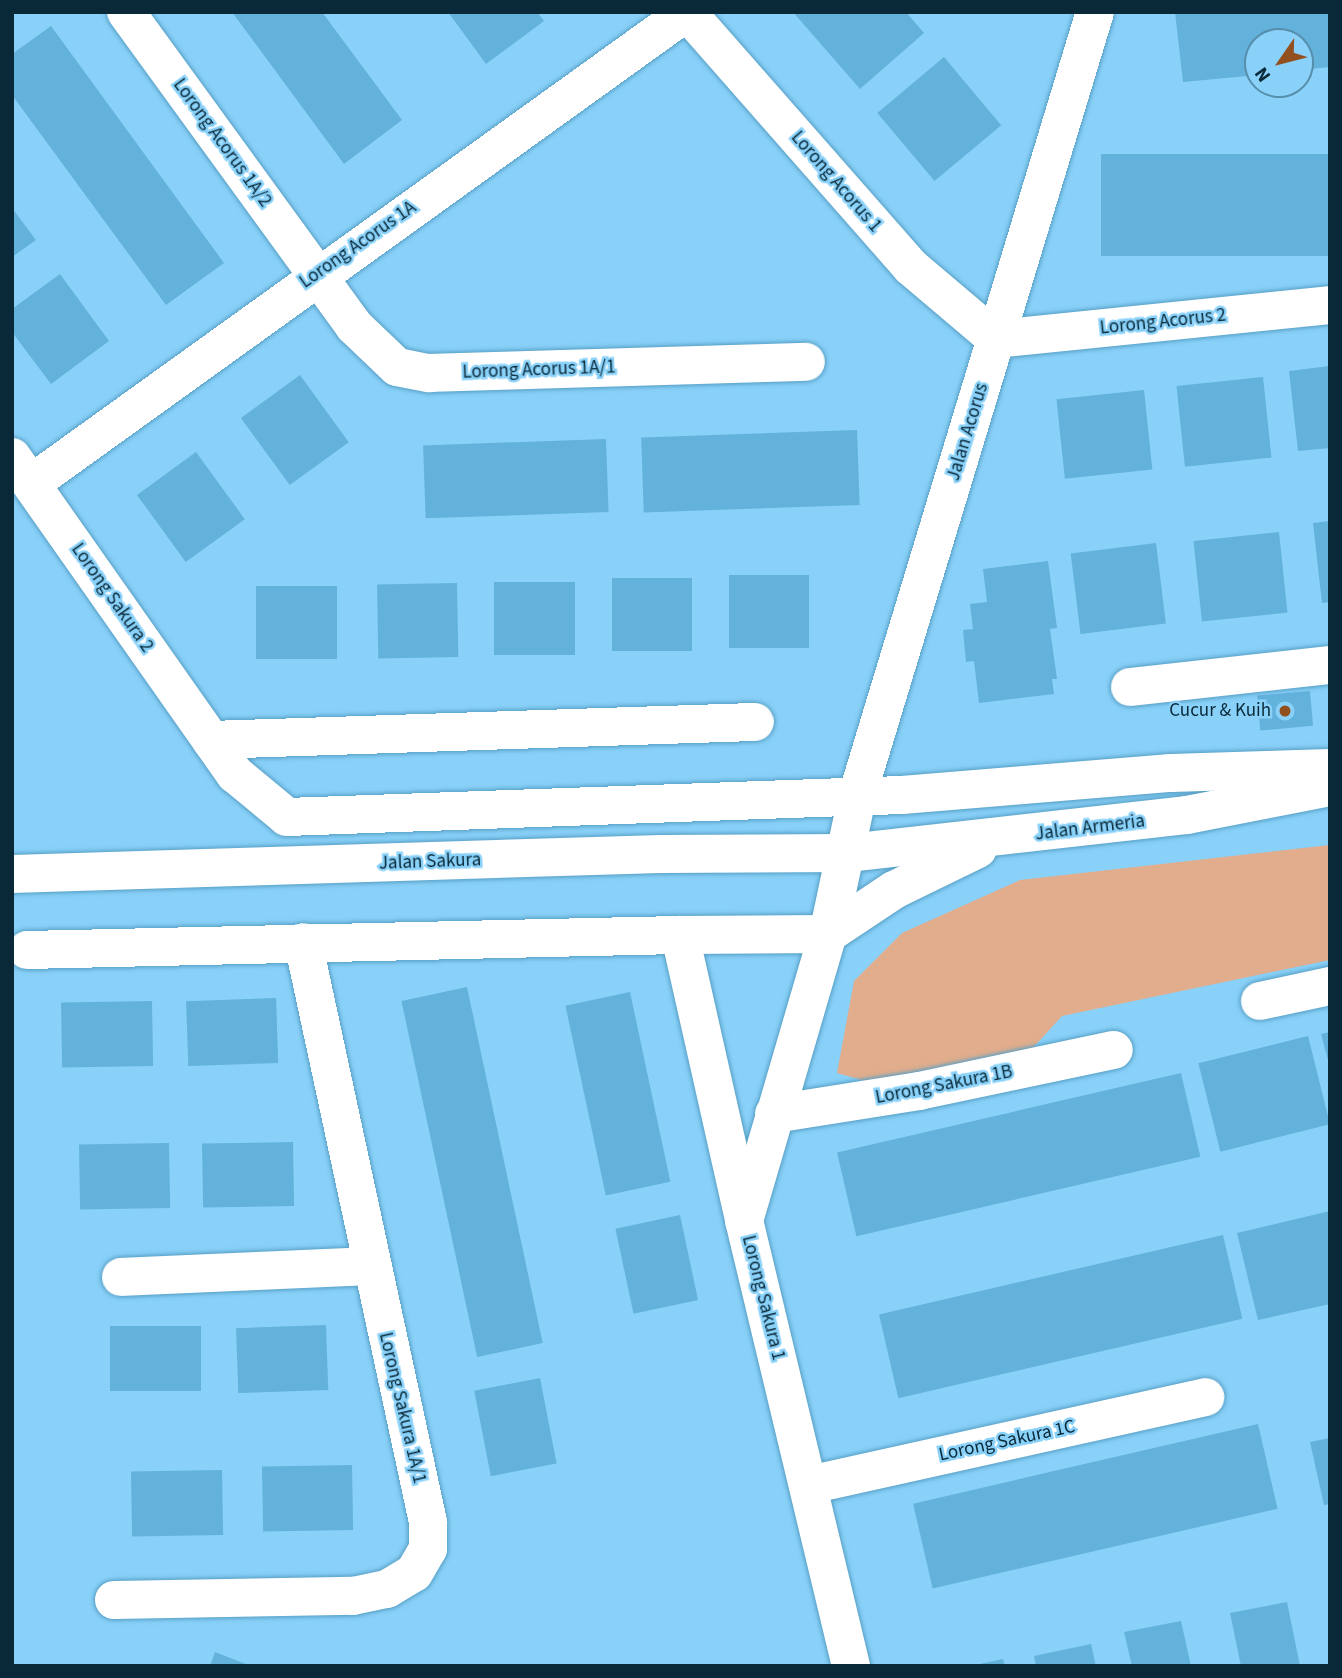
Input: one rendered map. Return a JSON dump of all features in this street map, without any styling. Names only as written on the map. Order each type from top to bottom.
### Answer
[{"type":"street","name":"Lorong Acorus 1A/2","points":[[126,12],[318,273]]},
{"type":"street","name":"Lorong Acorus 1A","points":[[22,470],[318,273],[687,12]]},
{"type":"street","name":"Lorong Acorus 1","points":[[687,12],[911,267],[996,339]]},
{"type":"street","name":"Jalan Acorus","points":[[848,853],[858,793],[1095,12]]},
{"type":"street","name":"Lorong Acorus 1A/1","points":[[318,273],[376,351],[397,367],[429,373],[806,362]]},
{"type":"street","name":"Lorong Acorus 2","points":[[996,339],[1330,305]]},
{"type":"street","name":"Lorong Sakura 2","points":[[22,470],[211,740]]},
{"type":"street","points":[[1130,687],[1330,665]]},
{"type":"street","points":[[211,740],[755,722]]},
{"type":"street","points":[[211,740],[236,774],[261,799],[287,817],[306,820],[858,793],[902,794],[1171,773],[1330,768]]},
{"type":"street","name":"Jalan Armeria","points":[[848,853],[998,839],[1187,816],[1330,787]]},
{"type":"street","points":[[27,950],[303,942],[828,934],[894,890],[998,839]]},
{"type":"street","name":"Jalan Sakura","points":[[12,874],[661,854],[848,853]]},
{"type":"street","name":"Lorong Sakura 1","points":[[848,853],[828,934],[744,1221],[851,1666]]},
{"type":"street","points":[[680,935],[744,1221]]},
{"type":"street","name":"Lorong Sakura 1A/1","points":[[114,1600],[353,1596],[387,1590],[414,1573],[428,1549],[428,1522],[370,1266],[303,942]]},
{"type":"street","points":[[1259,1000],[1330,986]]},
{"type":"street","name":"Lorong Sakura 1B","points":[[774,1114],[919,1091],[1114,1051]]},
{"type":"street","points":[[121,1278],[370,1266]]},
{"type":"street","name":"Lorong Sakura 1C","points":[[809,1485],[1205,1398]]},
{"type":"shaded area","points":[[1330,845],[1330,960],[1062,1016],[1031,1050],[872,1083],[837,1073],[854,981],[902,933],[1020,880]]},
{"type":"building","points":[[232,12],[322,12],[402,120],[344,164]]},
{"type":"building","points":[[448,12],[537,12],[544,21],[486,64]]},
{"type":"building","points":[[793,12],[906,12],[924,33],[860,89]]},
{"type":"building","points":[[1175,12],[1330,12],[1330,67],[1314,69],[1314,28],[1244,28],[1244,76],[1183,82]]},
{"type":"building","points":[[51,26],[224,263],[166,305],[12,95],[12,54]]},
{"type":"building","points":[[944,57],[1001,125],[935,181],[877,113]]},
{"type":"building","points":[[1101,154],[1330,154],[1330,256],[1101,256]]},
{"type":"building","points":[[12,208],[36,240],[12,257]]},
{"type":"building","points":[[60,274],[109,341],[51,384],[12,332],[12,309]]},
{"type":"building","points":[[1330,366],[1330,448],[1298,451],[1289,371]]},
{"type":"building","points":[[300,375],[349,442],[290,485],[241,418]]},
{"type":"building","points":[[1263,377],[1271,458],[1185,467],[1176,386]]},
{"type":"building","points":[[1144,390],[1152,470],[1065,479],[1056,399]]},
{"type":"building","points":[[857,430],[860,505],[644,512],[641,438]]},
{"type":"building","points":[[606,439],[609,512],[426,518],[423,445]]},
{"type":"building","points":[[196,452],[245,519],[186,562],[137,495]]},
{"type":"building","points":[[1330,521],[1330,602],[1322,603],[1313,523]]},
{"type":"building","points":[[1279,532],[1287,613],[1202,622],[1193,541]]},
{"type":"building","points":[[1156,543],[1166,623],[1081,634],[1071,553]]},
{"type":"building","points":[[1048,561],[1057,628],[1050,629],[1057,679],[1052,679],[1054,694],[979,703],[974,661],[966,662],[963,630],[973,629],[970,604],[987,602],[983,569]]},
{"type":"building","points":[[729,575],[809,575],[809,648],[729,648]]},
{"type":"building","points":[[612,578],[692,578],[692,651],[612,651]]},
{"type":"building","points":[[494,582],[575,582],[575,655],[494,655]]},
{"type":"building","points":[[457,583],[458,657],[378,658],[377,584]]},
{"type":"building","points":[[256,586],[337,586],[337,659],[256,659]]},
{"type":"building","name":"Cucur & Kuih","points":[[1310,691],[1313,726],[1260,730],[1257,696]]},
{"type":"building","points":[[467,987],[543,1343],[477,1357],[401,1001]]},
{"type":"building","points":[[630,992],[670,1182],[606,1195],[565,1006]]},
{"type":"building","points":[[276,998],[278,1063],[188,1066],[186,1001]]},
{"type":"building","points":[[152,1001],[153,1066],[62,1068],[61,1003]]},
{"type":"building","points":[[1330,1032],[1330,1064],[1329,1064],[1321,1034]]},
{"type":"building","points":[[1308,1036],[1330,1124],[1220,1152],[1198,1063]]},
{"type":"building","points":[[1181,1073],[1200,1157],[856,1236],[837,1152]]},
{"type":"building","points":[[293,1142],[294,1206],[203,1208],[202,1144]]},
{"type":"building","points":[[169,1143],[170,1208],[80,1210],[79,1145]]},
{"type":"building","points":[[1330,1211],[1330,1304],[1258,1320],[1237,1233]]},
{"type":"building","points":[[680,1215],[698,1300],[634,1314],[615,1229]]},
{"type":"building","points":[[1223,1235],[1242,1319],[898,1398],[879,1314]]},
{"type":"building","points":[[326,1325],[328,1390],[238,1393],[236,1328]]},
{"type":"building","points":[[110,1326],[201,1326],[201,1391],[110,1391]]},
{"type":"building","points":[[540,1378],[557,1463],[491,1476],[474,1391]]},
{"type":"building","points":[[1258,1424],[1278,1509],[933,1588],[913,1504]]},
{"type":"building","points":[[1330,1438],[1330,1504],[1324,1505],[1310,1442]]},
{"type":"building","points":[[352,1465],[353,1530],[263,1532],[262,1467]]},
{"type":"building","points":[[222,1470],[223,1535],[132,1537],[131,1472]]},
{"type":"building","points":[[1287,1602],[1300,1666],[1241,1666],[1230,1613]]},
{"type":"building","points":[[1181,1621],[1191,1666],[1132,1666],[1124,1632]]},
{"type":"building","points":[[1091,1644],[1096,1666],[1036,1666],[1034,1656]]},
{"type":"building","points":[[215,1652],[251,1666],[210,1666]]},
{"type":"building","points":[[1003,1659],[1005,1666],[975,1666],[975,1665]]},
{"type":"place","name":"Cucur & Kuih","points":[[1285,711]]}]
